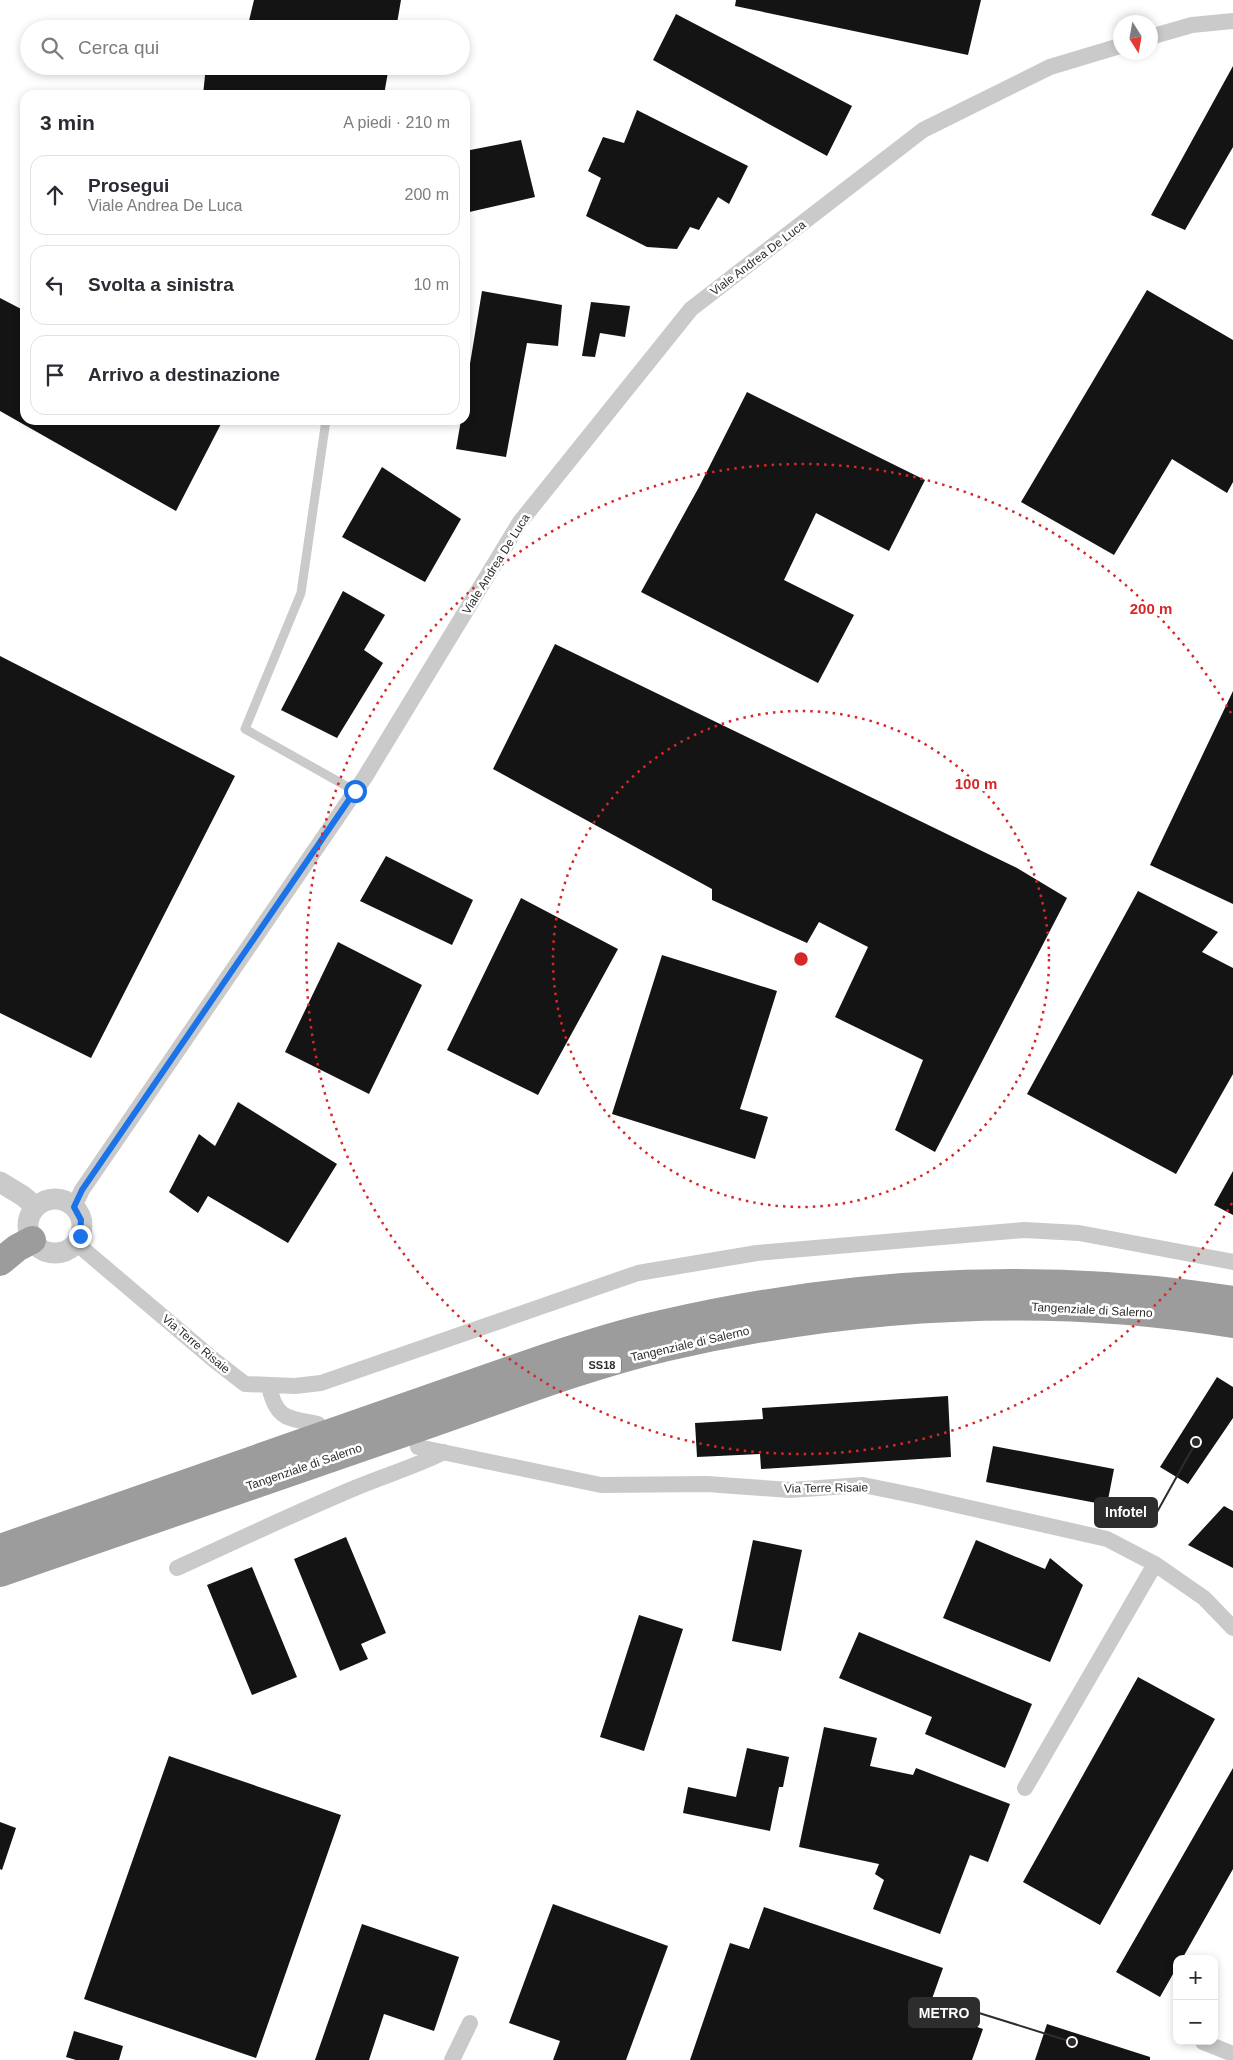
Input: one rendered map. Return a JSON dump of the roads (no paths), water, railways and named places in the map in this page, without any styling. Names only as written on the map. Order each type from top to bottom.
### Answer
[{"type":"highway","points":[[0,1262],[17,1248],[32,1240]]},
{"type":"highway","name":"Tangenziale di Salerno","points":[[0,1548],[609,1337],[741,1307],[862,1289],[991,1282],[1108,1286],[1233,1300]]},
{"type":"highway","name":"Tangenziale di Salerno","points":[[0,1573],[548,1382],[666,1347],[750,1330],[836,1316],[877,1312],[997,1306],[1071,1307],[1130,1311],[1233,1324]]},
{"type":"street","points":[[1158,35],[1192,25],[1233,20]]},
{"type":"street","name":"Viale Andrea De Luca","points":[[74,1207],[82,1190],[355,791],[520,522],[691,309],[923,130],[1050,67],[1113,48]]},
{"type":"street","points":[[0,1182],[23,1196],[36,1207]]},
{"type":"street","points":[[59,1199],[74,1207],[81,1220],[80,1236],[76,1243],[62,1252],[53,1253],[37,1247],[28,1232],[30,1214],[36,1207],[42,1202],[59,1199]]},
{"type":"street","name":"Via Terre Risaie","points":[[76,1243],[245,1384],[269,1386],[321,1383],[638,1273],[757,1253],[1024,1230],[1079,1233],[1233,1262]]},
{"type":"street","points":[[269,1386],[276,1409],[288,1418],[318,1424]]},
{"type":"street","name":"Via Terre Risaie","points":[[418,1447],[601,1484],[707,1484],[790,1490],[863,1485],[1107,1539],[1155,1564],[1204,1598],[1233,1628]]},
{"type":"street","points":[[177,1568],[304,1510],[444,1452]]},
{"type":"street","points":[[1024,1788],[1155,1564]]},
{"type":"street","points":[[452,2060],[470,2023]]},
{"type":"street","points":[[1210,2045],[1233,2054]]},
{"type":"lane","points":[[325,425],[301,593],[245,729],[355,791]]},
{"type":"place","name":"Infotel","points":[[1196,1442]]},
{"type":"place","name":"METRO","points":[[1072,2042]]}]
